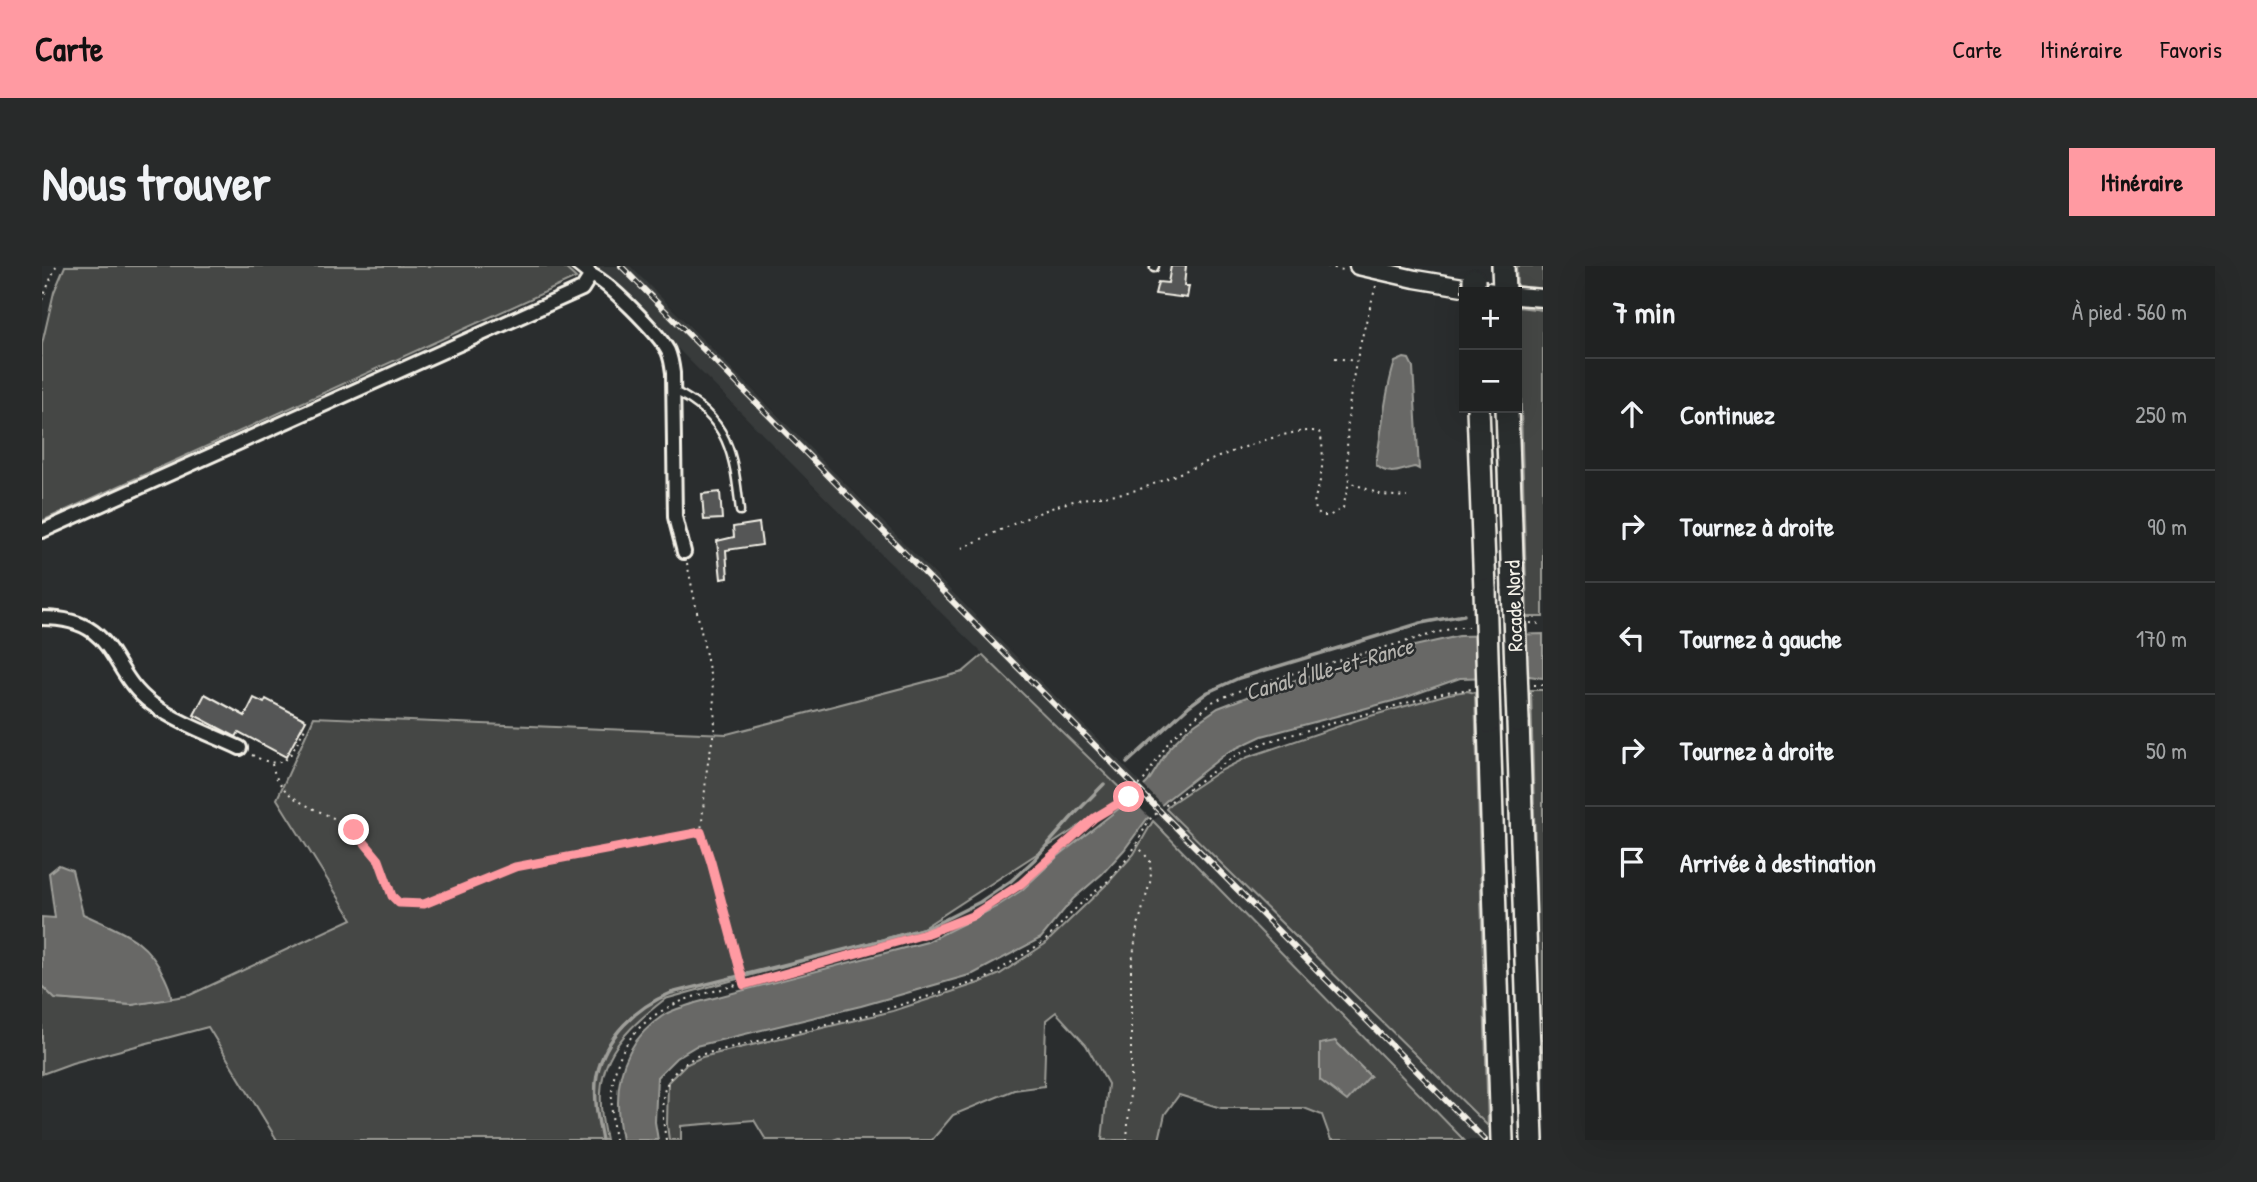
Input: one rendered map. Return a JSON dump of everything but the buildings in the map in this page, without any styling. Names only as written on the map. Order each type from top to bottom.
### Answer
[{"type":"highway","name":"Rocade Nord","points":[[1478,413],[1502,1140]]},
{"type":"highway","name":"Rocade Nord","points":[[1507,413],[1532,1140]]},
{"type":"street","points":[[1358,266],[1415,279],[1504,286],[1543,298]]},
{"type":"street","points":[[588,270],[615,293],[663,344],[672,365],[675,517],[684,552]]},
{"type":"street","points":[[42,531],[582,289],[587,285],[588,270]]},
{"type":"street","points":[[42,618],[65,620],[88,629],[105,642],[142,695],[152,704],[165,713],[240,748]]},
{"type":"lane","points":[[574,266],[584,274],[588,270]]},
{"type":"lane","points":[[672,390],[697,402],[728,442],[740,511]]},
{"type":"path","points":[[42,300],[56,266]]},
{"type":"path","points":[[962,548],[1047,509],[1082,498],[1138,489],[1239,450],[1293,432],[1311,430],[1319,432],[1321,437],[1321,472],[1318,493],[1314,499],[1316,511],[1321,516],[1329,516],[1343,508],[1349,482],[1346,414],[1356,361],[1374,295]]},
{"type":"path","points":[[1335,358],[1356,361]]},
{"type":"path","points":[[1349,482],[1382,495],[1407,497]]},
{"type":"path","points":[[684,552],[713,688],[715,726],[707,768],[701,832],[744,985]]},
{"type":"path","points":[[1522,624],[1543,623]]},
{"type":"path","points":[[615,1140],[610,1099],[612,1080],[620,1056],[636,1031],[663,1010],[681,1001],[925,934],[980,913],[1021,884],[1094,818],[1129,797],[1144,780],[1170,740],[1212,702],[1248,687],[1301,671],[1457,627],[1472,626]]},
{"type":"path","points":[[1531,684],[1543,685]]},
{"type":"path","points":[[666,1140],[666,1081],[681,1064],[699,1055],[864,1016],[985,979],[1045,941],[1078,906],[1109,880],[1137,844],[1147,823],[1167,804],[1233,757],[1288,735],[1446,692],[1473,689]]},
{"type":"path","points":[[240,748],[272,764],[282,762],[289,757],[306,726]]},
{"type":"path","points":[[272,764],[274,773],[295,800],[347,825],[363,838],[379,860],[392,896],[399,903],[409,905],[424,904],[515,867],[701,832]]},
{"type":"path","points":[[1127,1140],[1131,1076],[1131,970],[1137,929],[1151,879],[1150,861],[1137,844]]},
{"type":"shaded area","points":[[65,266],[563,266],[576,278],[42,521],[42,344],[54,292]]},
{"type":"shaded area","points":[[596,266],[630,266],[1140,782],[1127,795],[887,560]]},
{"type":"shaded area","points":[[1516,266],[1543,266],[1543,289],[1517,286]]},
{"type":"shaded area","points":[[1522,307],[1543,310],[1543,617],[1527,617],[1521,413]]},
{"type":"shaded area","points":[[1409,359],[1413,367],[1419,469],[1415,467],[1391,472],[1381,469],[1376,465],[1376,461],[1391,374],[1395,362]]},
{"type":"shaded area","points":[[1543,634],[1543,678],[1460,678],[1404,698],[1262,736],[1228,752],[1147,819],[1124,850],[1073,899],[1041,938],[973,974],[861,1006],[696,1046],[676,1058],[657,1077],[655,1122],[658,1140],[622,1140],[618,1104],[622,1070],[637,1040],[664,1015],[695,1003],[927,942],[996,907],[1022,890],[1057,857],[1126,803],[1148,782],[1170,747],[1189,728],[1218,708],[1273,687],[1383,653],[1459,636]]},
{"type":"shaded area","points":[[983,655],[1127,795],[923,928],[665,999],[631,1029],[618,1043],[609,1059],[603,1075],[601,1094],[606,1140],[277,1140],[208,1027],[72,1063],[42,1074],[42,986],[56,999],[132,1005],[190,995],[352,919],[277,799],[314,717],[727,734],[963,672]]},
{"type":"shaded area","points":[[1531,690],[1543,690],[1543,1140],[1542,1140]]},
{"type":"shaded area","points":[[1467,691],[1475,693],[1488,1126],[1166,809],[1218,772],[1248,757],[1360,719]]},
{"type":"shaded area","points":[[1166,809],[1502,1140],[1464,1140],[1153,821]]},
{"type":"shaded area","points":[[1153,821],[1464,1140],[1331,1140],[1322,1115],[1304,1108],[1221,1108],[1179,1095],[1165,1114],[1159,1140],[1102,1140],[1108,1084],[1086,1045],[1056,1012],[1046,1020],[1044,1086],[1014,1090],[953,1115],[932,1140],[766,1140],[754,1120],[681,1126],[681,1140],[669,1140],[668,1082],[685,1065],[702,1057],[893,1011],[1000,974],[1045,944],[1134,854]],"holes":[[[1335,1041],[1370,1076],[1320,1080],[1321,1063]]]},
{"type":"shaded area","points":[[59,865],[72,870],[83,914],[121,931],[150,953],[170,988],[171,999],[132,1005],[55,999],[42,986],[42,917],[55,918],[49,873]]},
{"type":"shaded area","points":[[1335,1041],[1370,1076],[1347,1101],[1320,1080],[1320,1044]]},
{"type":"pier","points":[[1528,631],[1529,680],[1475,680],[1473,632]]},
{"type":"pier","points":[[1142,784],[1164,807],[1152,820],[1128,796]]},
{"type":"waterway","name":"Canal d'Ille-et-Rance","points":[[1127,763],[1189,706],[1208,692],[1239,678],[1421,623],[1464,615]]},
{"type":"waterway","points":[[602,1140],[596,1108],[597,1075],[601,1061],[615,1036],[646,1006],[671,993],[883,940],[929,927],[946,919],[980,902],[1011,881],[1104,784]]},
{"type":"railway","points":[[621,266],[1485,1140]]},
{"type":"route","points":[[354,830],[379,860],[392,896],[399,903],[409,905],[424,904],[515,867],[701,832],[744,985],[925,934],[980,913],[1021,884],[1094,818],[1129,797]]}]
